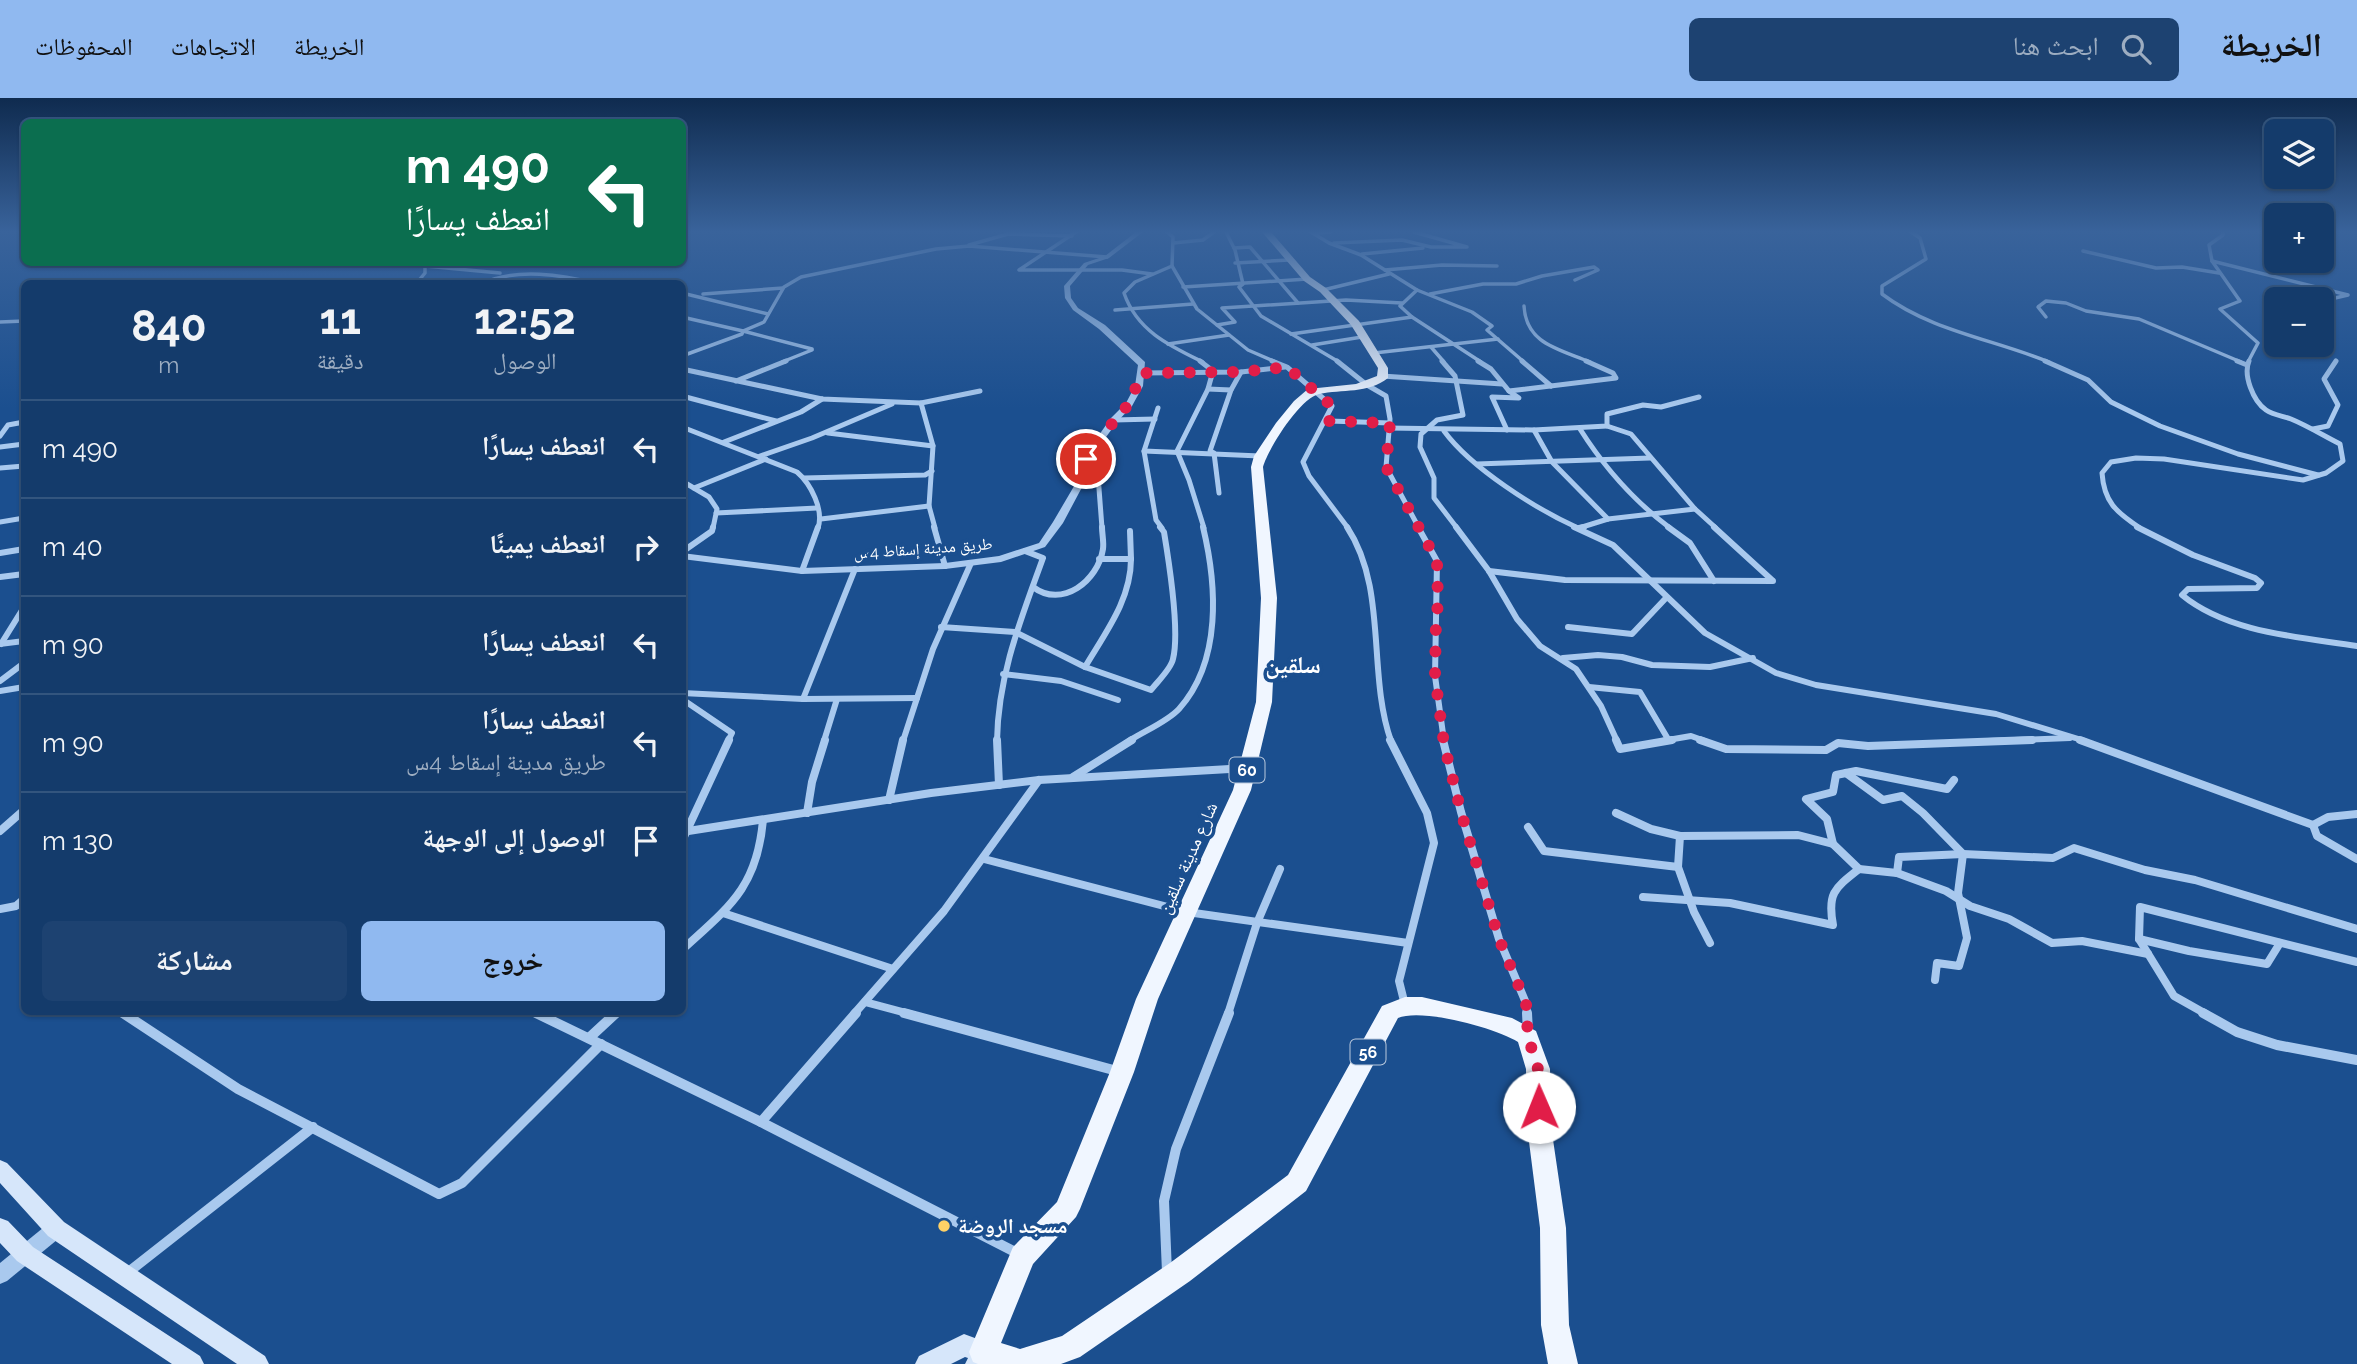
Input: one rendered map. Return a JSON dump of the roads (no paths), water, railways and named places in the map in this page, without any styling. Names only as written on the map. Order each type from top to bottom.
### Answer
[{"type":"main road","points":[[1260,456],[1298,403],[1312,391],[1374,380],[1383,368],[1359,330],[1322,291]]},
{"type":"main road","name":"شارع مدينة سلقين","points":[[980,1358],[1023,1256],[1067,1209],[1122,1072],[1147,999],[1242,790],[1264,702],[1269,598],[1256,467],[1260,456]]},
{"type":"main road","points":[[1405,1006],[1422,1006],[1474,1016],[1512,1027],[1528,1037],[1538,1069],[1539,1126],[1553,1228],[1555,1325],[1563,1364]]},
{"type":"main road","name":"56","points":[[980,1358],[1020,1363],[1070,1347],[1167,1280],[1297,1183],[1390,1012],[1405,1006]]},
{"type":"main road","points":[[0,1169],[56,1229],[257,1364]]},
{"type":"main road","points":[[0,1228],[25,1254],[192,1364]]},
{"type":"main road","points":[[927,1364],[964,1345],[980,1358]]},
{"type":"street","points":[[696,295],[745,291]]},
{"type":"street","points":[[686,355],[742,334],[764,321],[781,291]]},
{"type":"street","points":[[1067,291],[1068,298],[1075,309],[1102,327],[1142,364],[1142,373],[1241,372],[1287,367]]},
{"type":"street","points":[[1126,291],[1127,308],[1168,345],[1206,362],[1213,372],[1209,389],[1177,451]]},
{"type":"street","points":[[1186,291],[1194,304],[1248,350],[1287,367],[1332,406],[1329,421],[1310,446],[1303,464],[1306,475],[1330,501],[1353,537],[1371,594],[1380,698],[1387,733],[1433,823],[1434,842],[1399,981],[1405,1006]]},
{"type":"street","points":[[1242,291],[1261,316],[1374,380],[1386,396],[1389,425],[1386,467],[1437,561],[1435,676],[1444,744],[1499,939],[1526,1003],[1528,1037]]},
{"type":"street","points":[[1288,291],[1298,303]]},
{"type":"street","points":[[1217,325],[1235,322],[1222,308],[1298,303],[1337,291]]},
{"type":"street","points":[[1416,291],[1400,306],[1412,317],[1491,369],[1502,384],[1519,398],[1492,397],[1507,430]]},
{"type":"street","points":[[1421,291],[1472,312],[1492,326],[1487,330],[1551,386]]},
{"type":"street","points":[[1430,294],[1445,291]]},
{"type":"street","points":[[1882,291],[1897,307],[1979,339],[2032,355],[2090,382],[2108,401],[2195,439],[2269,464],[2318,475]]},
{"type":"street","points":[[2233,291],[2240,301],[2220,309],[2258,343],[2248,365],[2252,392],[2261,406],[2268,412],[2312,429],[2340,444],[2343,461],[2303,480],[2136,457],[2111,462],[2102,473],[2104,492],[2115,508],[2179,551],[2255,578],[2261,583],[2257,587],[2236,590],[2188,589],[2182,595],[2189,603],[2210,613],[2248,624],[2357,646]]},
{"type":"street","points":[[2334,292],[2348,295],[2334,298]]},
{"type":"street","points":[[686,294],[768,314]]},
{"type":"street","points":[[1327,295],[1402,303]]},
{"type":"street","points":[[2046,317],[2038,307],[2046,301],[2066,303],[2086,311],[2139,319],[2248,365]]},
{"type":"street","points":[[1115,310],[1194,304]]},
{"type":"street","points":[[1509,391],[1616,378],[1613,373],[1536,338],[1525,322],[1524,306]]},
{"type":"street","points":[[1312,345],[1412,317]]},
{"type":"street","points":[[686,318],[812,349],[736,382]]},
{"type":"street","points":[[0,323],[21,321]]},
{"type":"street","points":[[1290,334],[1359,330]]},
{"type":"street","points":[[1168,345],[1230,335]]},
{"type":"street","points":[[1374,354],[1498,339]]},
{"type":"street","points":[[1431,347],[1457,381],[1463,415],[1437,420],[1421,434],[1420,447],[1434,478],[1434,498],[1489,571],[1517,619],[1540,646],[1576,669],[1601,706],[1620,748],[1691,736],[1726,749],[1826,750],[1838,743],[1868,746],[2076,738]]},
{"type":"street","points":[[2312,429],[2328,426],[2338,405],[2324,379],[2336,360]]},
{"type":"street","points":[[686,370],[822,399],[921,402],[980,391]]},
{"type":"street","points":[[1219,493],[1214,453],[1210,451],[1231,390],[1241,372]]},
{"type":"street","name":"طريق مدينة إسقاط 4س","points":[[686,555],[802,571],[945,566],[1001,559],[1042,545],[1058,523],[1084,476],[1086,459],[1129,404],[1142,373]]},
{"type":"street","points":[[1374,380],[1502,384]]},
{"type":"street","points":[[1209,389],[1231,390]]},
{"type":"street","points":[[686,397],[776,421]]},
{"type":"street","points":[[1607,426],[1607,414],[1643,405],[1661,407],[1699,397]]},
{"type":"street","points":[[724,442],[822,399]]},
{"type":"street","points":[[921,402],[933,446],[929,506],[945,566]]},
{"type":"street","points":[[759,456],[894,403]]},
{"type":"street","points":[[941,627],[1015,632],[1085,667],[1151,690],[1173,661],[1171,579],[1164,532],[1156,520],[1144,451],[1158,408]]},
{"type":"street","points":[[1114,421],[1155,419]]},
{"type":"street","points":[[1329,421],[1444,431],[1580,429],[1607,426],[1631,434],[1695,509],[1773,581],[1565,580],[1489,571]]},
{"type":"street","points":[[0,436],[8,425],[21,423]]},
{"type":"street","points":[[686,428],[759,456],[804,478],[925,475],[932,471]]},
{"type":"street","points":[[1580,429],[1599,460],[1651,514],[1689,543],[1714,581]]},
{"type":"street","points":[[1534,430],[1552,462],[1608,519]]},
{"type":"street","points":[[1444,431],[1457,449],[1547,514],[1613,545],[1705,633],[1776,673],[1816,685],[1996,715],[2076,738],[2313,825],[2328,817],[2357,814]]},
{"type":"street","points":[[824,432],[933,446]]},
{"type":"street","points":[[0,447],[21,444]]},
{"type":"street","points":[[1033,587],[1040,593],[1052,596],[1079,591],[1087,583],[1099,559],[1103,549],[1096,449]]},
{"type":"street","points":[[1144,451],[1260,456]]},
{"type":"street","points":[[1073,777],[1178,710],[1196,685],[1205,658],[1215,614],[1206,535],[1194,487],[1177,451]]},
{"type":"street","points":[[1477,464],[1650,458]]},
{"type":"street","points":[[694,488],[766,459]]},
{"type":"street","points":[[0,468],[21,466]]},
{"type":"street","points":[[802,571],[821,520],[804,478]]},
{"type":"street","points":[[686,483],[709,497],[717,509],[712,531],[686,551]]},
{"type":"street","points":[[821,520],[929,506]]},
{"type":"street","points":[[716,513],[817,508]]},
{"type":"street","points":[[1578,528],[1608,519],[1695,509]]},
{"type":"street","points":[[0,522],[21,518]]},
{"type":"street","points":[[1085,667],[1127,593],[1132,570],[1130,531]]},
{"type":"street","points":[[0,552],[21,548]]},
{"type":"street","points":[[999,785],[997,736],[1003,674],[1015,632],[1043,558],[1025,551]]},
{"type":"street","points":[[1099,559],[1131,559]]},
{"type":"street","points":[[889,800],[916,698],[941,627],[971,562]]},
{"type":"street","points":[[803,699],[855,569]]},
{"type":"street","points":[[0,577],[21,574]]},
{"type":"street","points":[[1568,627],[1632,634],[1666,598]]},
{"type":"street","points":[[1,644],[21,612]]},
{"type":"street","points":[[1,644],[21,641]]},
{"type":"street","points":[[1563,659],[1598,655],[1622,657],[1652,665],[1710,667],[1753,658]]},
{"type":"street","points":[[0,681],[21,665]]},
{"type":"street","points":[[1003,674],[1074,684],[1118,700]]},
{"type":"street","points":[[1589,687],[1640,692],[1668,739]]},
{"type":"street","points":[[0,691],[21,688]]},
{"type":"street","points":[[686,693],[803,699],[916,698]]},
{"type":"street","points":[[807,813],[812,782],[836,699]]},
{"type":"street","points":[[686,702],[732,733],[686,830]]},
{"type":"street","points":[[686,832],[1039,780],[1247,768]]},
{"type":"street","points":[[1833,844],[1827,819],[1806,799],[1833,792],[1836,775],[1856,771],[1947,789],[1954,780]]},
{"type":"street","points":[[1846,773],[1883,800],[1902,796],[1923,813],[1963,854]]},
{"type":"street","points":[[761,1122],[893,970],[984,859],[1039,780]]},
{"type":"street","points":[[0,831],[21,813]]},
{"type":"street","points":[[1616,813],[1651,829],[1681,836],[1798,835],[1833,844],[1859,869],[1897,873],[1947,891],[1970,905],[2010,919],[2052,943],[2082,941],[2148,954]]},
{"type":"street","points":[[686,946],[733,905],[755,870],[762,846],[763,820]]},
{"type":"street","points":[[2313,825],[2317,836],[2357,859]]},
{"type":"street","points":[[1528,827],[1544,851],[1678,867]]},
{"type":"street","points":[[1681,836],[1678,867],[1690,901],[1710,943]]},
{"type":"street","points":[[1897,873],[1899,857],[1963,854],[2053,858],[2074,848],[2145,870],[2196,880],[2357,929]]},
{"type":"street","points":[[1935,980],[1937,963],[1959,966],[1968,950],[1967,927],[1958,898],[1963,854]]},
{"type":"street","points":[[984,859],[1187,912],[1408,943]]},
{"type":"street","points":[[1167,1280],[1164,1201],[1176,1149],[1226,1023],[1257,923],[1280,869]]},
{"type":"street","points":[[1643,897],[1730,903],[1833,925],[1829,902],[1837,886],[1859,869]]},
{"type":"street","points":[[0,907],[20,905]]},
{"type":"street","points":[[2357,962],[2140,907],[2139,939],[2174,996],[2237,1032],[2277,1045],[2357,1060]]},
{"type":"street","points":[[723,913],[893,970]]},
{"type":"street","points":[[2139,939],[2189,951],[2267,964],[2280,943]]},
{"type":"street","points":[[865,1003],[1122,1072]]},
{"type":"street","points":[[127,1015],[238,1089],[439,1194],[462,1183],[601,1044]]},
{"type":"street","points":[[541,1015],[761,1122],[1023,1256]]},
{"type":"street","points":[[589,1038],[614,1015]]},
{"type":"street","points":[[126,1274],[313,1127]]},
{"type":"street","points":[[0,1275],[56,1229]]},
{"type":"place","name":"مسجد الروضة","points":[[944,1226]]},
{"type":"district","name":"سلقين","points":[[1293,665]]}]
